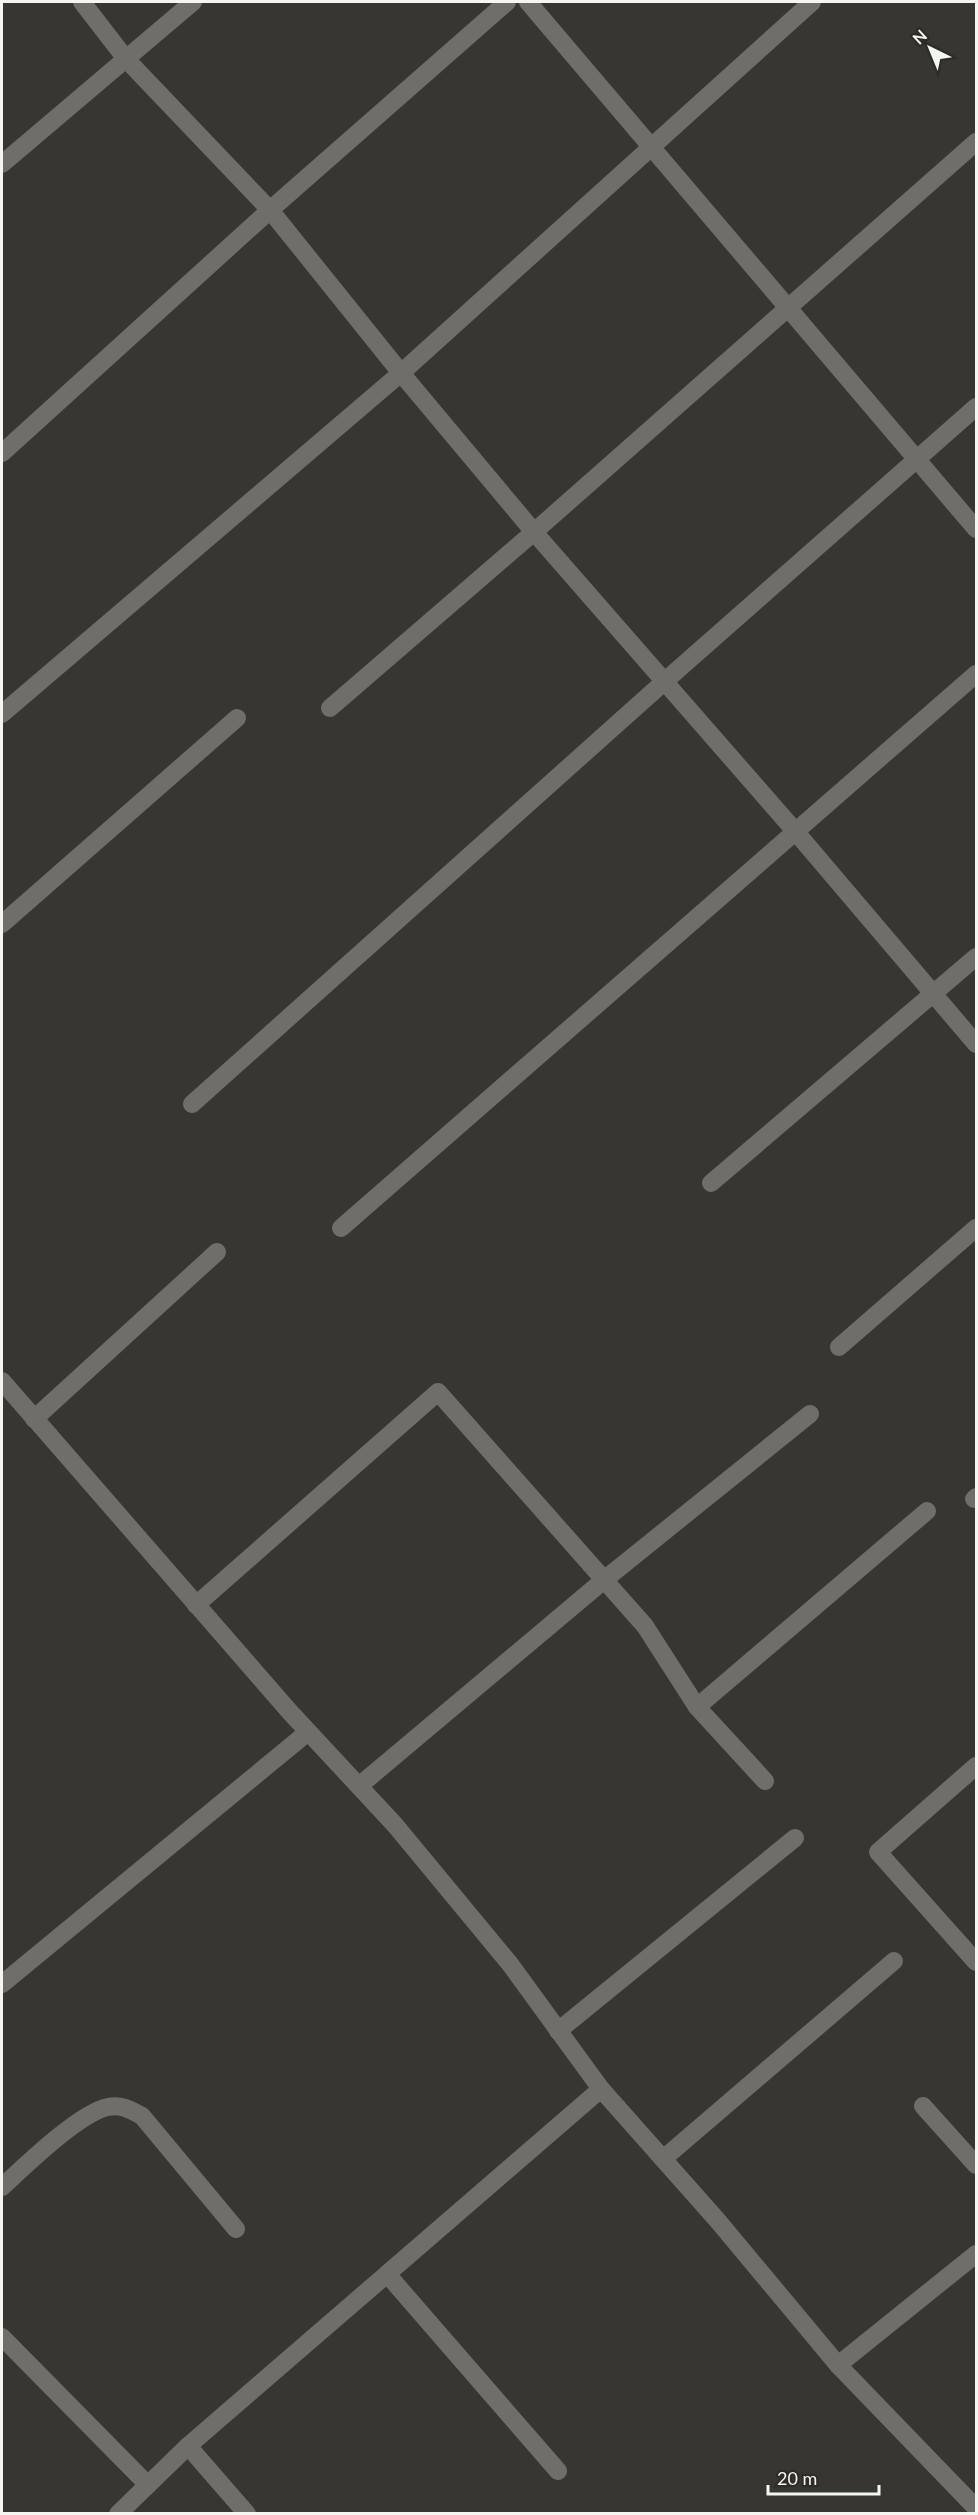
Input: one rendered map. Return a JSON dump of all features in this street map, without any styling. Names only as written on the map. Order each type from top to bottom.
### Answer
[{"type":"street","points":[[82,2],[126,59],[270,210],[401,373],[534,532],[795,831],[976,1044]]},
{"type":"street","points":[[2,164],[193,2]]},
{"type":"street","points":[[2,453],[270,210],[507,2]]},
{"type":"street","points":[[528,2],[976,529]]},
{"type":"street","points":[[2,714],[401,373],[812,2]]},
{"type":"street","points":[[330,708],[534,532],[976,142]]},
{"type":"street","points":[[192,1104],[665,681],[976,407]]},
{"type":"street","points":[[340,1228],[976,674]]},
{"type":"street","points":[[2,924],[237,718]]},
{"type":"street","points":[[711,1183],[976,957]]},
{"type":"street","points":[[839,1347],[976,1228]]},
{"type":"street","points":[[34,1419],[217,1252]]},
{"type":"street","points":[[2,1381],[196,1605],[395,1825],[510,1964],[601,2089],[838,2365],[976,2508]]},
{"type":"street","points":[[196,1605],[438,1392],[645,1626],[697,1707],[765,1781]]},
{"type":"street","points":[[359,1786],[604,1580],[810,1414]]},
{"type":"street","points":[[697,1707],[927,1511]]},
{"type":"street","points":[[2,1984],[309,1732]]},
{"type":"street","points":[[976,1766],[878,1852],[976,1962]]},
{"type":"street","points":[[558,2031],[795,1838]]},
{"type":"street","points":[[663,2159],[894,1961]]},
{"type":"street","points":[[118,2514],[188,2446],[601,2089]]},
{"type":"street","points":[[2,2187],[90,2114],[109,2106],[126,2107],[142,2116],[236,2229]]},
{"type":"street","points":[[923,2106],[976,2165]]},
{"type":"street","points":[[838,2365],[976,2254]]},
{"type":"street","points":[[387,2274],[558,2471]]},
{"type":"street","points":[[2,2337],[148,2485]]},
{"type":"street","points":[[188,2446],[248,2514]]}]
